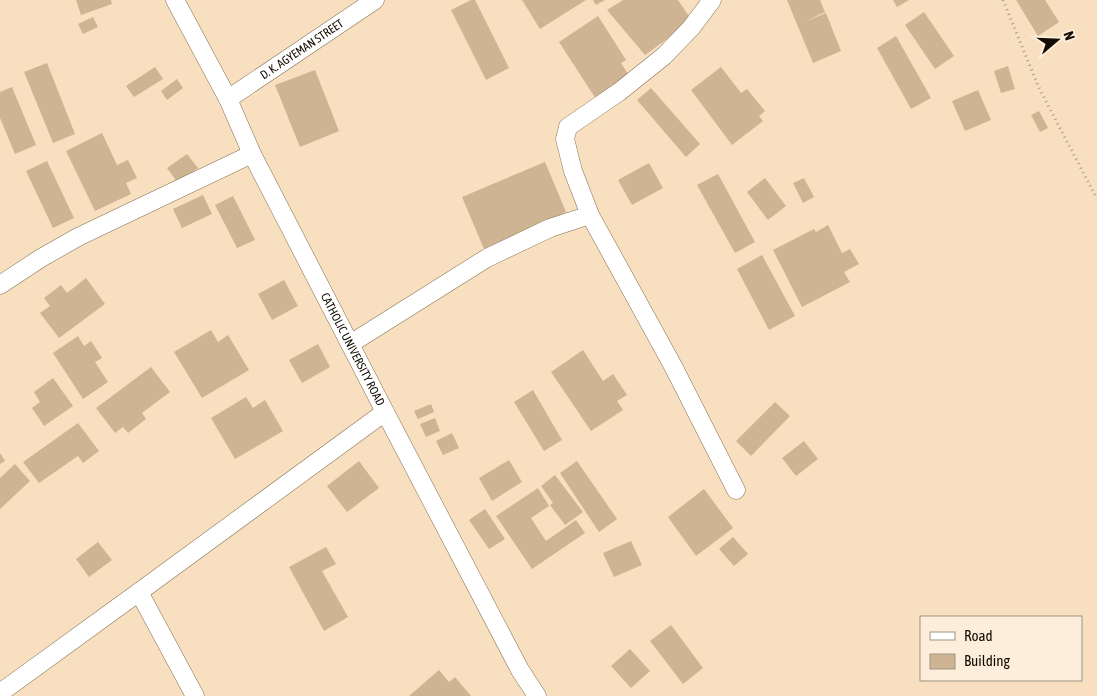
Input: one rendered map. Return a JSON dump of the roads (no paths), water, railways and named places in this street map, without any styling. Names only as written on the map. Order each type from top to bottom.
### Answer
[{"type":"street","name":"CATHOLIC UNIVERSITY ROAD","points":[[175,0],[228,98],[252,154],[385,412],[520,670],[537,696]]},
{"type":"street","name":"D. K. AGYEMAN STREET","points":[[228,98],[375,0]]},
{"type":"street","points":[[712,0],[691,28],[664,56],[619,92],[568,127],[565,139],[573,171],[590,215],[673,366],[736,490]]},
{"type":"street","points":[[0,285],[41,258],[78,237],[252,154]]},
{"type":"street","points":[[350,344],[487,258],[550,228],[590,215]]},
{"type":"street","points":[[0,692],[385,412]]},
{"type":"street","points":[[139,592],[195,696]]}]
